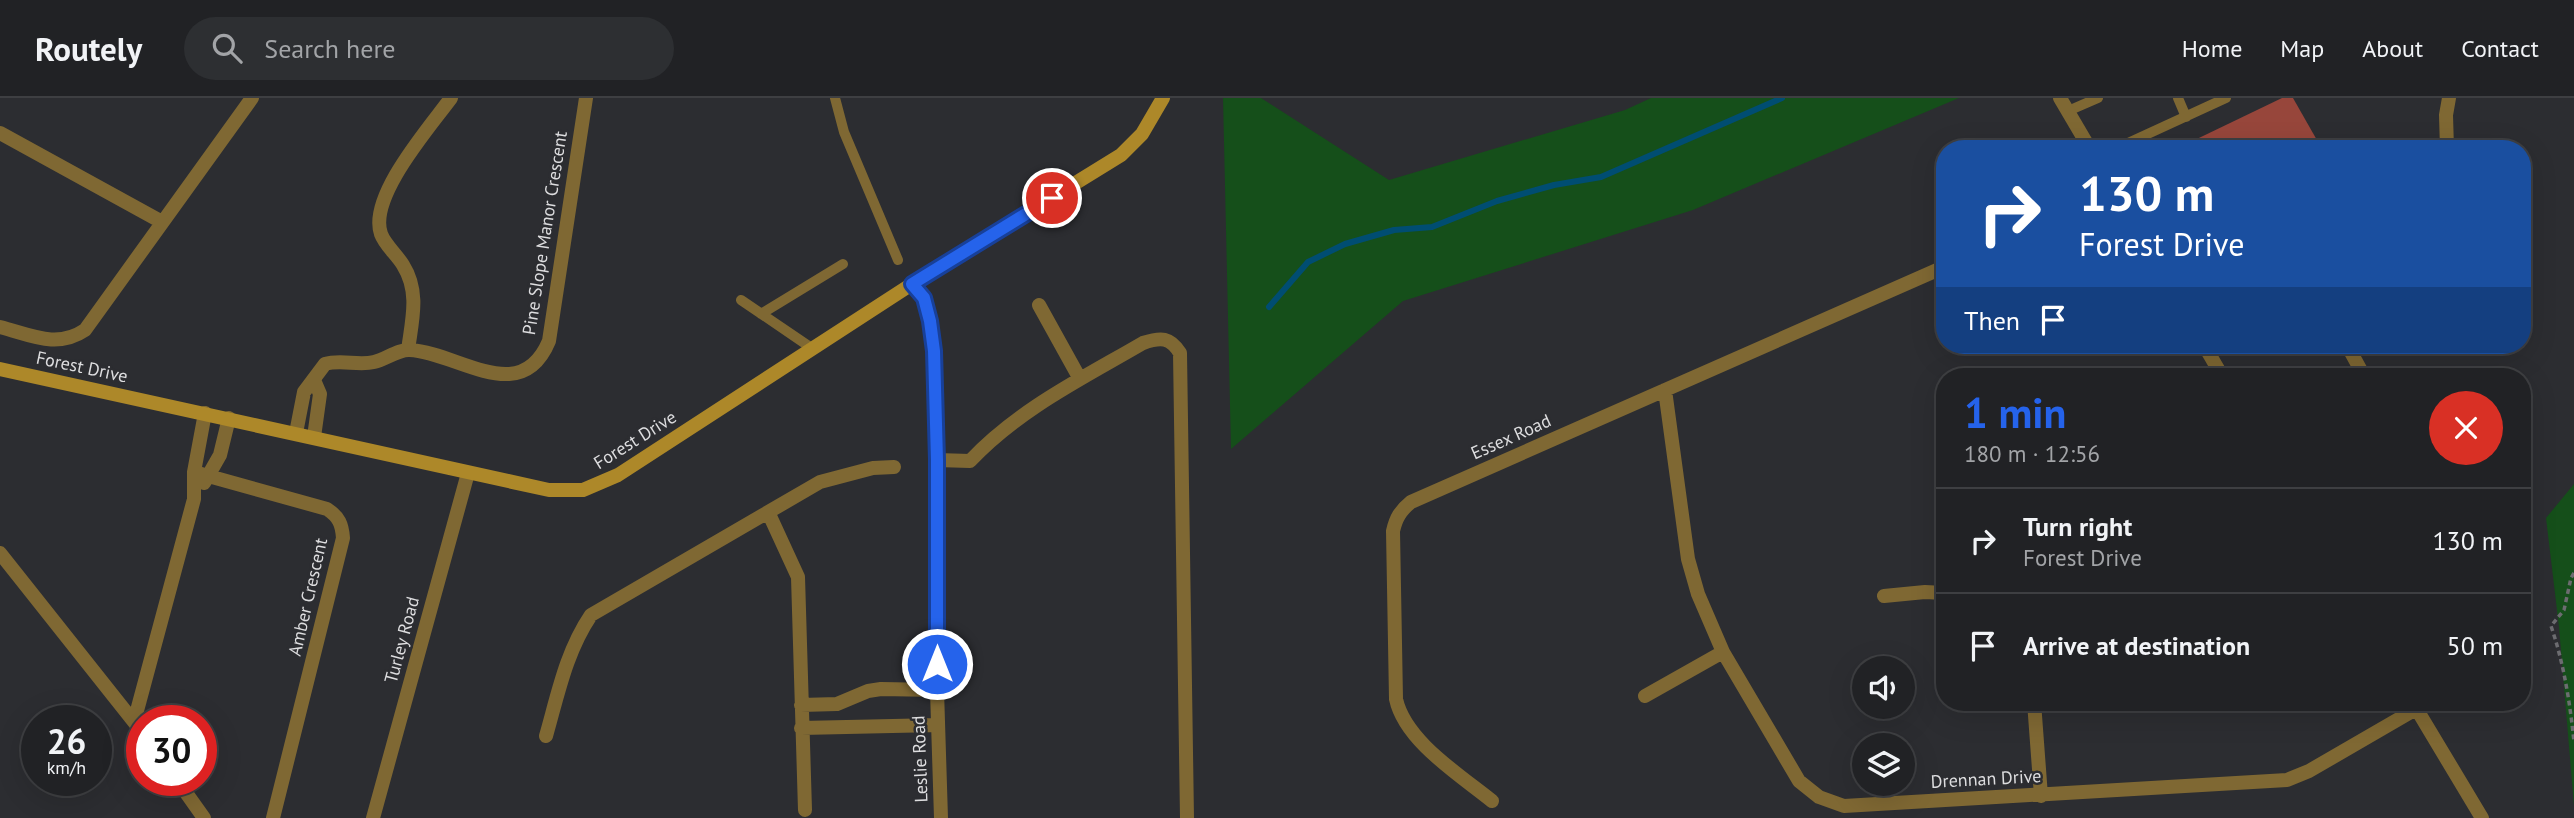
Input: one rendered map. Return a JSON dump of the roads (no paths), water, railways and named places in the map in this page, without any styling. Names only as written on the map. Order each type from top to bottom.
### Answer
[{"type":"street","points":[[0,327],[61,341],[76,336],[90,325],[252,98]]},
{"type":"street","points":[[296,433],[304,392],[326,364],[375,362],[408,349],[414,288],[405,268],[381,234],[381,205],[399,170],[451,98]]},
{"type":"street","name":"Pine Slope Manor Crescent","points":[[408,349],[512,375],[530,369],[543,355],[549,341],[586,98]]},
{"type":"street","points":[[2447,140],[2449,98]]},
{"type":"street","name":"Forest Drive","points":[[0,369],[549,490],[568,492],[592,487],[618,475],[912,284],[1121,155],[1142,134],[1160,101]]},
{"type":"street","points":[[2064,105],[2085,140]]},
{"type":"street","points":[[0,133],[162,222]]},
{"type":"street","name":"Essex Road","points":[[1493,802],[1419,740],[1399,713],[1396,699],[1396,518],[1411,502],[1936,271]]},
{"type":"street","name":"Leslie Road","points":[[912,284],[924,298],[934,351],[941,818]]},
{"type":"street","points":[[1039,305],[1080,379]]},
{"type":"street","points":[[937,460],[970,461],[990,440],[1024,413],[1143,343],[1158,338],[1167,339],[1180,353],[1187,818]]},
{"type":"street","points":[[314,380],[320,394],[314,437]]},
{"type":"street","name":"Drennan Drive","points":[[1665,390],[1692,577],[1723,652],[1800,781],[1810,791],[1826,800],[1844,806],[2287,780],[2308,771],[2406,711]]},
{"type":"street","points":[[143,705],[202,473],[205,413]]},
{"type":"street","points":[[202,473],[220,455],[229,418]]},
{"type":"street","points":[[546,736],[569,655],[591,615],[820,482],[873,467],[894,467]]},
{"type":"street","name":"Amber Crescent","points":[[202,473],[327,509],[337,515],[342,526],[343,538],[273,818]]},
{"type":"street","name":"Turley Road","points":[[373,818],[468,473]]},
{"type":"street","points":[[769,514],[797,577],[805,810]]},
{"type":"street","points":[[0,553],[126,712]]},
{"type":"street","points":[[1884,596],[1936,593]]},
{"type":"street","points":[[1645,696],[1723,652]]},
{"type":"street","points":[[801,705],[837,704],[868,691],[881,689],[937,690]]},
{"type":"street","points":[[2035,711],[2041,796]]},
{"type":"street","points":[[2417,711],[2482,818]]},
{"type":"street","points":[[802,727],[938,725]]},
{"type":"street","points":[[188,796],[204,818]]},
{"type":"lane","points":[[835,98],[844,132],[898,260]]},
{"type":"lane","points":[[2064,105],[2098,98]]},
{"type":"lane","points":[[2178,98],[2186,117]]},
{"type":"lane","points":[[2135,140],[2226,98]]},
{"type":"lane","points":[[761,314],[843,264]]},
{"type":"lane","points":[[741,300],[813,349]]},
{"type":"waterway","points":[[1269,307],[1308,262],[1345,244],[1394,230],[1432,227],[1497,201],[1554,185],[1601,177],[1782,98]]}]
